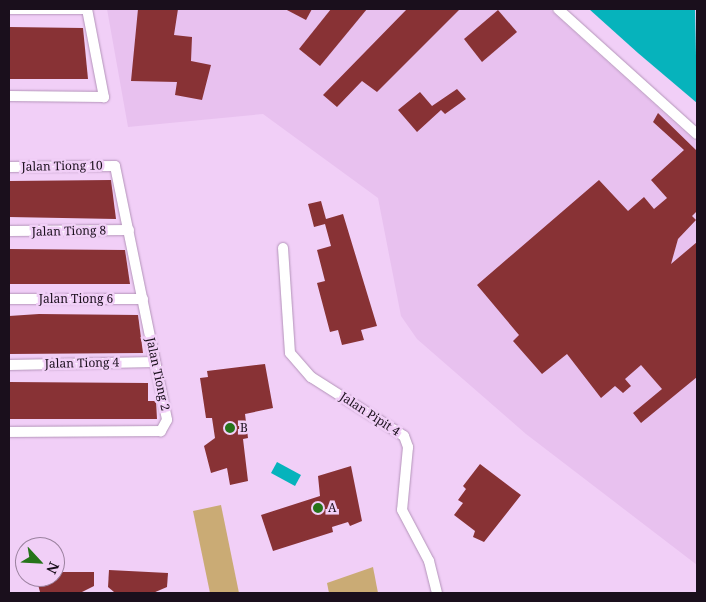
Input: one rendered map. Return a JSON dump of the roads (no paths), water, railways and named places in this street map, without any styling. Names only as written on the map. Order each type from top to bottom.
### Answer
[{"type":"street","points":[[9,9],[87,9],[104,97],[9,96]]},
{"type":"street","points":[[558,9],[697,134]]},
{"type":"street","name":"Jalan Tiong 10","points":[[9,167],[114,166]]},
{"type":"street","name":"Jalan Tiong 2","points":[[9,432],[161,430],[167,420],[114,166]]},
{"type":"street","name":"Jalan Tiong 8","points":[[9,231],[128,230]]},
{"type":"street","name":"Jalan Pipit 4","points":[[283,248],[290,353],[311,377],[404,436],[408,447],[402,510],[429,561],[437,593]]},
{"type":"street","name":"Jalan Tiong 6","points":[[9,299],[143,299]]},
{"type":"street","name":"Jalan Tiong 4","points":[[9,365],[155,362]]},
{"type":"place","name":"B","points":[[230,428]]},
{"type":"place","name":"A","points":[[318,508]]}]
